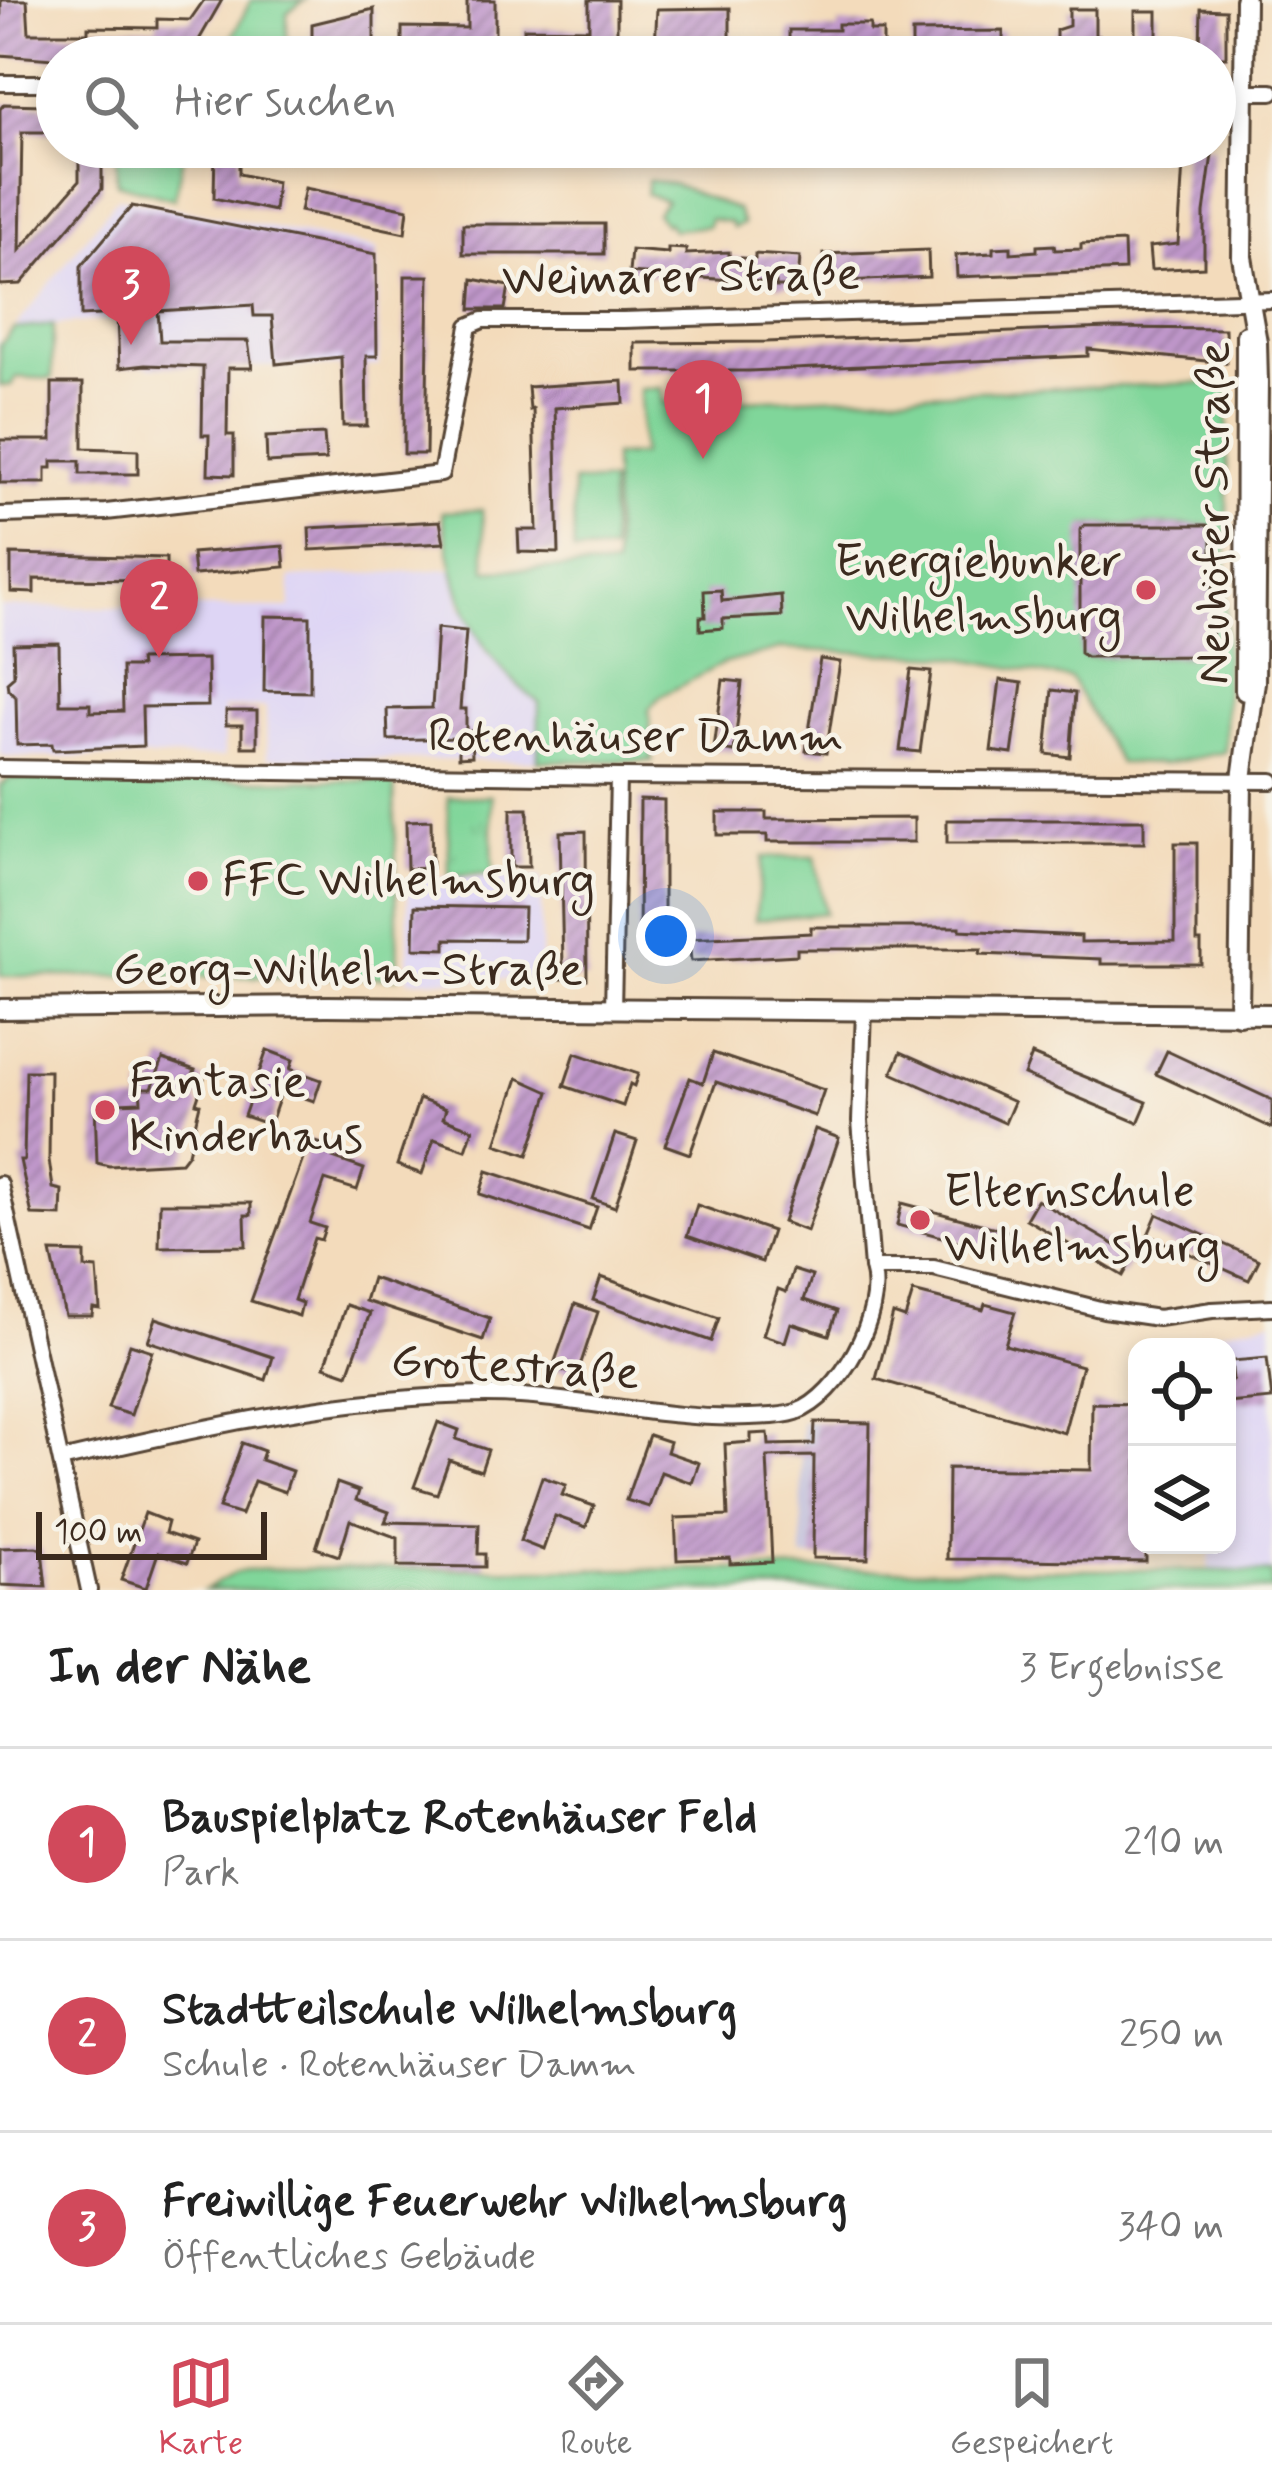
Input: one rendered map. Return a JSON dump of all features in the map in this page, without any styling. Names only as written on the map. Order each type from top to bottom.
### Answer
[{"type":"street","name":"Neuhöfer Straße","points":[[1239,1015],[1242,779],[1250,727],[1242,658],[1248,300],[1242,257],[1245,0]]},
{"type":"street","points":[[0,83],[36,83]]},
{"type":"street","points":[[1236,92],[1272,92]]},
{"type":"street","name":"Weimarer Straße","points":[[0,515],[106,512],[440,474],[469,326],[483,320],[1272,300]]},
{"type":"street","name":"Rotenhäuser Damm","points":[[0,768],[1272,781]]},
{"type":"street","points":[[614,1010],[618,777]]},
{"type":"street","name":"Georg-Wilhelm-Straße","points":[[0,1009],[327,1006],[1272,1014]]},
{"type":"street","name":"Grotestraße","points":[[61,1460],[352,1401],[510,1396],[718,1419],[791,1414],[805,1408],[840,1374],[867,1330],[875,1301],[860,1121],[864,1010]]},
{"type":"street","points":[[0,1184],[5,1229],[88,1590]]},
{"type":"street","points":[[872,1268],[934,1268],[1104,1310],[1158,1318],[1272,1307]]},
{"type":"shaded area","points":[[118,197],[377,249],[379,366],[147,367],[143,316],[14,329]]},
{"type":"shaded area","points":[[451,569],[461,606],[485,650],[539,703],[538,761],[267,758],[266,707],[223,708],[224,757],[4,757],[0,752],[0,607],[291,608],[290,578]]},
{"type":"shaded area","points":[[541,877],[541,979],[408,980],[408,878]]},
{"type":"shaded area","points":[[1272,1320],[1272,1573],[1208,1570],[1210,1554],[1236,1554],[1236,1338],[1188,1338]]},
{"type":"shaded area","points":[[801,1422],[815,1422],[813,1558],[802,1558]]},
{"type":"green space","points":[[251,0],[305,0],[287,13],[287,36],[233,36]]},
{"type":"green space","points":[[117,168],[181,168],[174,199],[117,183]]},
{"type":"green space","points":[[648,180],[673,184],[737,210],[743,224],[733,228],[730,222],[710,219],[708,226],[672,230],[656,213],[666,201],[646,194]]},
{"type":"green space","points":[[53,325],[52,379],[16,377],[11,385],[0,386],[0,345],[14,329]]},
{"type":"green space","points":[[1228,382],[1225,752],[1165,764],[1119,763],[1071,679],[949,656],[780,649],[722,664],[661,696],[649,709],[652,761],[538,761],[539,703],[496,662],[469,618],[453,570],[442,512],[482,510],[486,570],[615,567],[613,456],[641,455],[640,389],[661,388],[663,403]],"holes":[[[1085,525],[1212,528],[1212,650],[1208,656],[1086,657],[1081,653]]]},
{"type":"green space","points":[[573,482],[610,482],[611,551],[574,552]]},
{"type":"green space","name":"FFC Wilhelmsburg","points":[[10,778],[394,781],[398,977],[0,976],[0,786]]},
{"type":"green space","points":[[491,796],[493,874],[449,875],[448,797]]},
{"type":"green space","points":[[763,857],[815,857],[825,913],[755,920]]},
{"type":"green space","points":[[1208,1570],[1272,1573],[1272,1590],[205,1590],[236,1572]]},
{"type":"building","points":[[1,0],[27,0],[29,33],[88,33],[88,27],[157,28],[157,19],[190,20],[204,0],[222,0],[201,36],[36,36],[36,58],[0,55]]},
{"type":"building","points":[[467,0],[495,0],[495,36],[402,36],[402,27],[467,28]]},
{"type":"building","points":[[589,0],[617,0],[617,36],[524,36],[524,28],[589,29]]},
{"type":"building","points":[[730,8],[730,36],[656,36],[657,9]]},
{"type":"building","points":[[374,9],[374,36],[312,36],[312,24]]},
{"type":"building","points":[[1069,9],[1095,9],[1095,36],[1056,36],[1056,30],[1069,26]]},
{"type":"building","points":[[1201,9],[1226,10],[1226,36],[1200,36]]},
{"type":"building","points":[[1135,11],[1157,11],[1157,36],[1135,36]]},
{"type":"building","points":[[838,24],[870,24],[870,31],[883,31],[883,36],[789,36],[789,30],[838,30]]},
{"type":"building","points":[[1003,31],[1003,36],[912,36],[912,32]]},
{"type":"building","points":[[4,104],[36,105],[36,132],[22,132],[20,250],[79,181],[79,168],[102,168],[102,189],[21,284],[0,285],[0,109]]},
{"type":"building","points":[[215,168],[239,168],[239,174],[277,182],[274,211],[214,198]]},
{"type":"building","points":[[1183,168],[1210,168],[1204,267],[1151,270],[1149,247],[1178,244]]},
{"type":"building","points":[[305,188],[408,209],[405,233],[300,211]]},
{"type":"building","points":[[132,206],[376,254],[377,356],[366,356],[367,426],[343,426],[341,357],[276,364],[272,316],[254,316],[253,305],[158,311],[160,341],[248,341],[252,368],[228,368],[227,435],[234,435],[234,475],[208,474],[209,435],[202,435],[203,367],[119,368],[117,314],[81,316],[81,266]]},
{"type":"building","points":[[463,224],[604,224],[604,254],[463,254]]},
{"type":"building","points":[[1124,242],[1125,270],[957,277],[956,255],[993,253],[993,248],[1011,247],[1011,253],[1037,251],[1037,246],[1081,249],[1081,244]]},
{"type":"building","points":[[668,248],[686,249],[686,254],[729,252],[729,257],[755,259],[755,254],[800,257],[798,284],[776,287],[776,283],[629,273],[631,250],[668,253]]},
{"type":"building","points":[[928,250],[929,277],[825,282],[824,254]]},
{"type":"building","points":[[405,276],[429,276],[426,454],[404,454]]},
{"type":"building","points":[[473,279],[509,286],[505,309],[471,309]]},
{"type":"building","points":[[1109,328],[1225,329],[1226,363],[1088,349],[1088,356],[749,371],[635,371],[635,343]]},
{"type":"building","points":[[623,381],[624,403],[555,408],[559,553],[519,552],[518,530],[537,530],[533,409],[528,387]]},
{"type":"building","points":[[52,383],[83,383],[83,448],[138,450],[138,474],[80,474],[80,461],[52,461],[52,468],[46,468],[46,483],[0,483],[0,440],[52,440]]},
{"type":"building","points":[[324,434],[326,460],[267,463],[266,437]]},
{"type":"building","points":[[440,521],[444,543],[310,550],[309,528]]},
{"type":"building","name":"Energiebunker Wilhelmsburg","points":[[1085,525],[1207,525],[1212,529],[1212,650],[1208,656],[1086,657],[1080,653],[1080,530]]},
{"type":"building","points":[[283,546],[285,567],[194,575],[192,553]]},
{"type":"building","points":[[11,554],[166,558],[166,580],[34,579],[34,593],[11,592]]},
{"type":"building","points":[[721,590],[722,601],[781,595],[782,616],[723,619],[723,628],[700,630],[700,617],[705,617],[704,591]]},
{"type":"building","points":[[265,616],[310,617],[310,692],[264,691]]},
{"type":"building","points":[[437,628],[466,631],[460,709],[466,709],[472,756],[459,757],[459,738],[388,740],[387,709],[432,708]]},
{"type":"building","points":[[59,643],[60,704],[90,704],[90,712],[123,711],[122,667],[140,667],[139,660],[207,659],[208,706],[142,707],[143,746],[53,750],[52,744],[17,745],[16,697],[7,682],[14,676],[13,644]]},
{"type":"building","points":[[820,659],[840,662],[826,753],[806,751]]},
{"type":"building","points":[[911,670],[931,672],[920,752],[900,750]]},
{"type":"building","points":[[723,680],[742,682],[734,752],[714,749]]},
{"type":"building","points":[[1000,680],[1022,683],[1012,754],[991,751]]},
{"type":"building","points":[[1052,690],[1075,693],[1070,757],[1046,754]]},
{"type":"building","name":"FFC Wilhelmsburg","points":[[226,711],[257,711],[257,747],[242,747],[242,725],[226,725]]},
{"type":"building","points":[[640,799],[664,800],[664,949],[639,949]]},
{"type":"building","points":[[511,809],[528,809],[529,867],[511,867]]},
{"type":"building","points":[[717,812],[766,812],[766,819],[914,818],[914,842],[767,842],[767,835],[717,835]]},
{"type":"building","points":[[431,820],[432,868],[407,869],[406,821]]},
{"type":"building","points":[[947,820],[1144,820],[1144,843],[947,843]]},
{"type":"building","points":[[586,831],[587,979],[556,979],[556,966],[563,966],[560,832]]},
{"type":"building","points":[[1175,843],[1197,843],[1201,964],[1101,964],[1101,959],[980,954],[981,949],[797,949],[797,955],[691,961],[689,939],[811,933],[811,927],[960,927],[1081,936],[1081,942],[1175,941]]},
{"type":"building","points":[[415,906],[524,908],[523,940],[446,939],[446,949],[414,948]]},
{"type":"building","points":[[267,1050],[293,1060],[290,1069],[321,1080],[314,1101],[282,1090],[270,1125],[244,1116]]},
{"type":"building","points":[[1167,1051],[1272,1100],[1272,1128],[1156,1074]]},
{"type":"building","points":[[901,1052],[1014,1102],[1005,1123],[892,1073]]},
{"type":"building","points":[[575,1053],[638,1074],[623,1106],[564,1086]]},
{"type":"building","points":[[713,1053],[824,1090],[815,1116],[716,1082],[690,1154],[665,1145],[690,1078],[703,1083]]},
{"type":"building","points":[[1032,1055],[1147,1102],[1138,1123],[1024,1075]]},
{"type":"building","points":[[163,1059],[195,1070],[193,1075],[204,1079],[188,1153],[181,1162],[97,1163],[95,1104],[141,1102],[140,1088],[152,1088]]},
{"type":"building","points":[[26,1071],[50,1071],[49,1160],[53,1188],[62,1190],[61,1216],[32,1215],[20,1160],[24,1160]]},
{"type":"building","points":[[518,1078],[549,1092],[528,1155],[496,1144]]},
{"type":"building","points":[[419,1099],[446,1109],[443,1118],[473,1129],[466,1150],[434,1139],[422,1174],[397,1165]]},
{"type":"building","points":[[815,1129],[839,1138],[807,1231],[783,1222]]},
{"type":"building","points":[[615,1134],[637,1141],[615,1207],[593,1199]]},
{"type":"building","points":[[310,1140],[336,1149],[333,1158],[364,1169],[357,1190],[325,1180],[310,1223],[325,1228],[321,1240],[314,1238],[294,1300],[302,1303],[299,1316],[251,1301]]},
{"type":"building","points":[[487,1171],[597,1207],[589,1230],[480,1194]]},
{"type":"building","points":[[1037,1200],[1134,1256],[1123,1276],[1026,1219]]},
{"type":"building","points":[[160,1203],[251,1203],[251,1215],[245,1215],[246,1246],[159,1247]]},
{"type":"building","points":[[902,1203],[1011,1232],[1005,1254],[897,1225]]},
{"type":"building","points":[[697,1205],[772,1231],[762,1262],[687,1236]]},
{"type":"building","points":[[1157,1214],[1259,1260],[1249,1280],[1148,1235]]},
{"type":"building","points":[[51,1252],[85,1253],[85,1268],[97,1269],[100,1309],[93,1308],[92,1316],[65,1316]]},
{"type":"building","points":[[793,1270],[812,1276],[804,1300],[837,1311],[829,1335],[791,1323],[785,1342],[763,1335],[778,1289],[786,1292]]},
{"type":"building","points":[[601,1277],[719,1318],[711,1341],[593,1300]]},
{"type":"building","points":[[372,1278],[490,1318],[483,1340],[365,1301]]},
{"type":"building","points":[[913,1292],[983,1310],[985,1304],[1015,1312],[1005,1345],[1082,1366],[1064,1433],[876,1379],[893,1314],[905,1318]]},
{"type":"building","points":[[575,1304],[598,1312],[577,1375],[553,1367]]},
{"type":"building","points":[[346,1305],[370,1313],[348,1374],[325,1366]]},
{"type":"building","points":[[156,1318],[273,1357],[266,1380],[148,1341]]},
{"type":"building","points":[[130,1344],[152,1351],[131,1415],[108,1408]]},
{"type":"building","points":[[1267,1358],[1272,1399],[1236,1402],[1236,1361]]},
{"type":"building","points":[[1092,1403],[1128,1404],[1128,1554],[1146,1554],[1146,1562],[947,1559],[948,1468],[1091,1470]]},
{"type":"building","points":[[438,1422],[459,1430],[456,1439],[488,1450],[481,1471],[449,1460],[437,1494],[414,1487]]},
{"type":"building","points":[[815,1422],[870,1423],[868,1559],[813,1558],[814,1456],[767,1457],[772,1562],[677,1560],[675,1518],[728,1516],[725,1444],[751,1442],[751,1434],[768,1433],[769,1445],[814,1444]]},
{"type":"building","points":[[649,1435],[670,1442],[667,1452],[699,1463],[692,1483],[661,1472],[649,1507],[626,1500]]},
{"type":"building","points":[[242,1443],[264,1451],[261,1460],[292,1471],[285,1492],[254,1481],[241,1515],[219,1508]]},
{"type":"building","points":[[542,1477],[566,1485],[562,1495],[594,1506],[586,1527],[555,1516],[543,1550],[520,1541]]},
{"type":"building","points":[[337,1483],[359,1491],[356,1500],[389,1512],[385,1522],[479,1524],[478,1554],[485,1554],[485,1567],[398,1566],[398,1538],[350,1520],[339,1556],[316,1548]]},
{"type":"building","points":[[145,1513],[168,1522],[165,1533],[194,1543],[187,1563],[158,1553],[146,1588],[121,1580]]},
{"type":"building","points":[[0,1548],[42,1550],[46,1587],[0,1585]]},
{"type":"place","name":"Freiwillige Feuerwehr Wilhelmsburg","points":[[131,345]]},
{"type":"place","name":"Bauspielplatz Rotenhäuser Feld","points":[[703,459]]},
{"type":"place","name":"Energiebunker Wilhelmsburg","points":[[1146,590]]},
{"type":"place","name":"Stadtteilschule Wilhelmsburg","points":[[159,658]]},
{"type":"place","name":"FFC Wilhelmsburg","points":[[198,881]]},
{"type":"place","name":"Fantasie Kinderhaus","points":[[105,1110]]},
{"type":"place","name":"Elternschule Wilhelmsburg","points":[[920,1220]]}]
